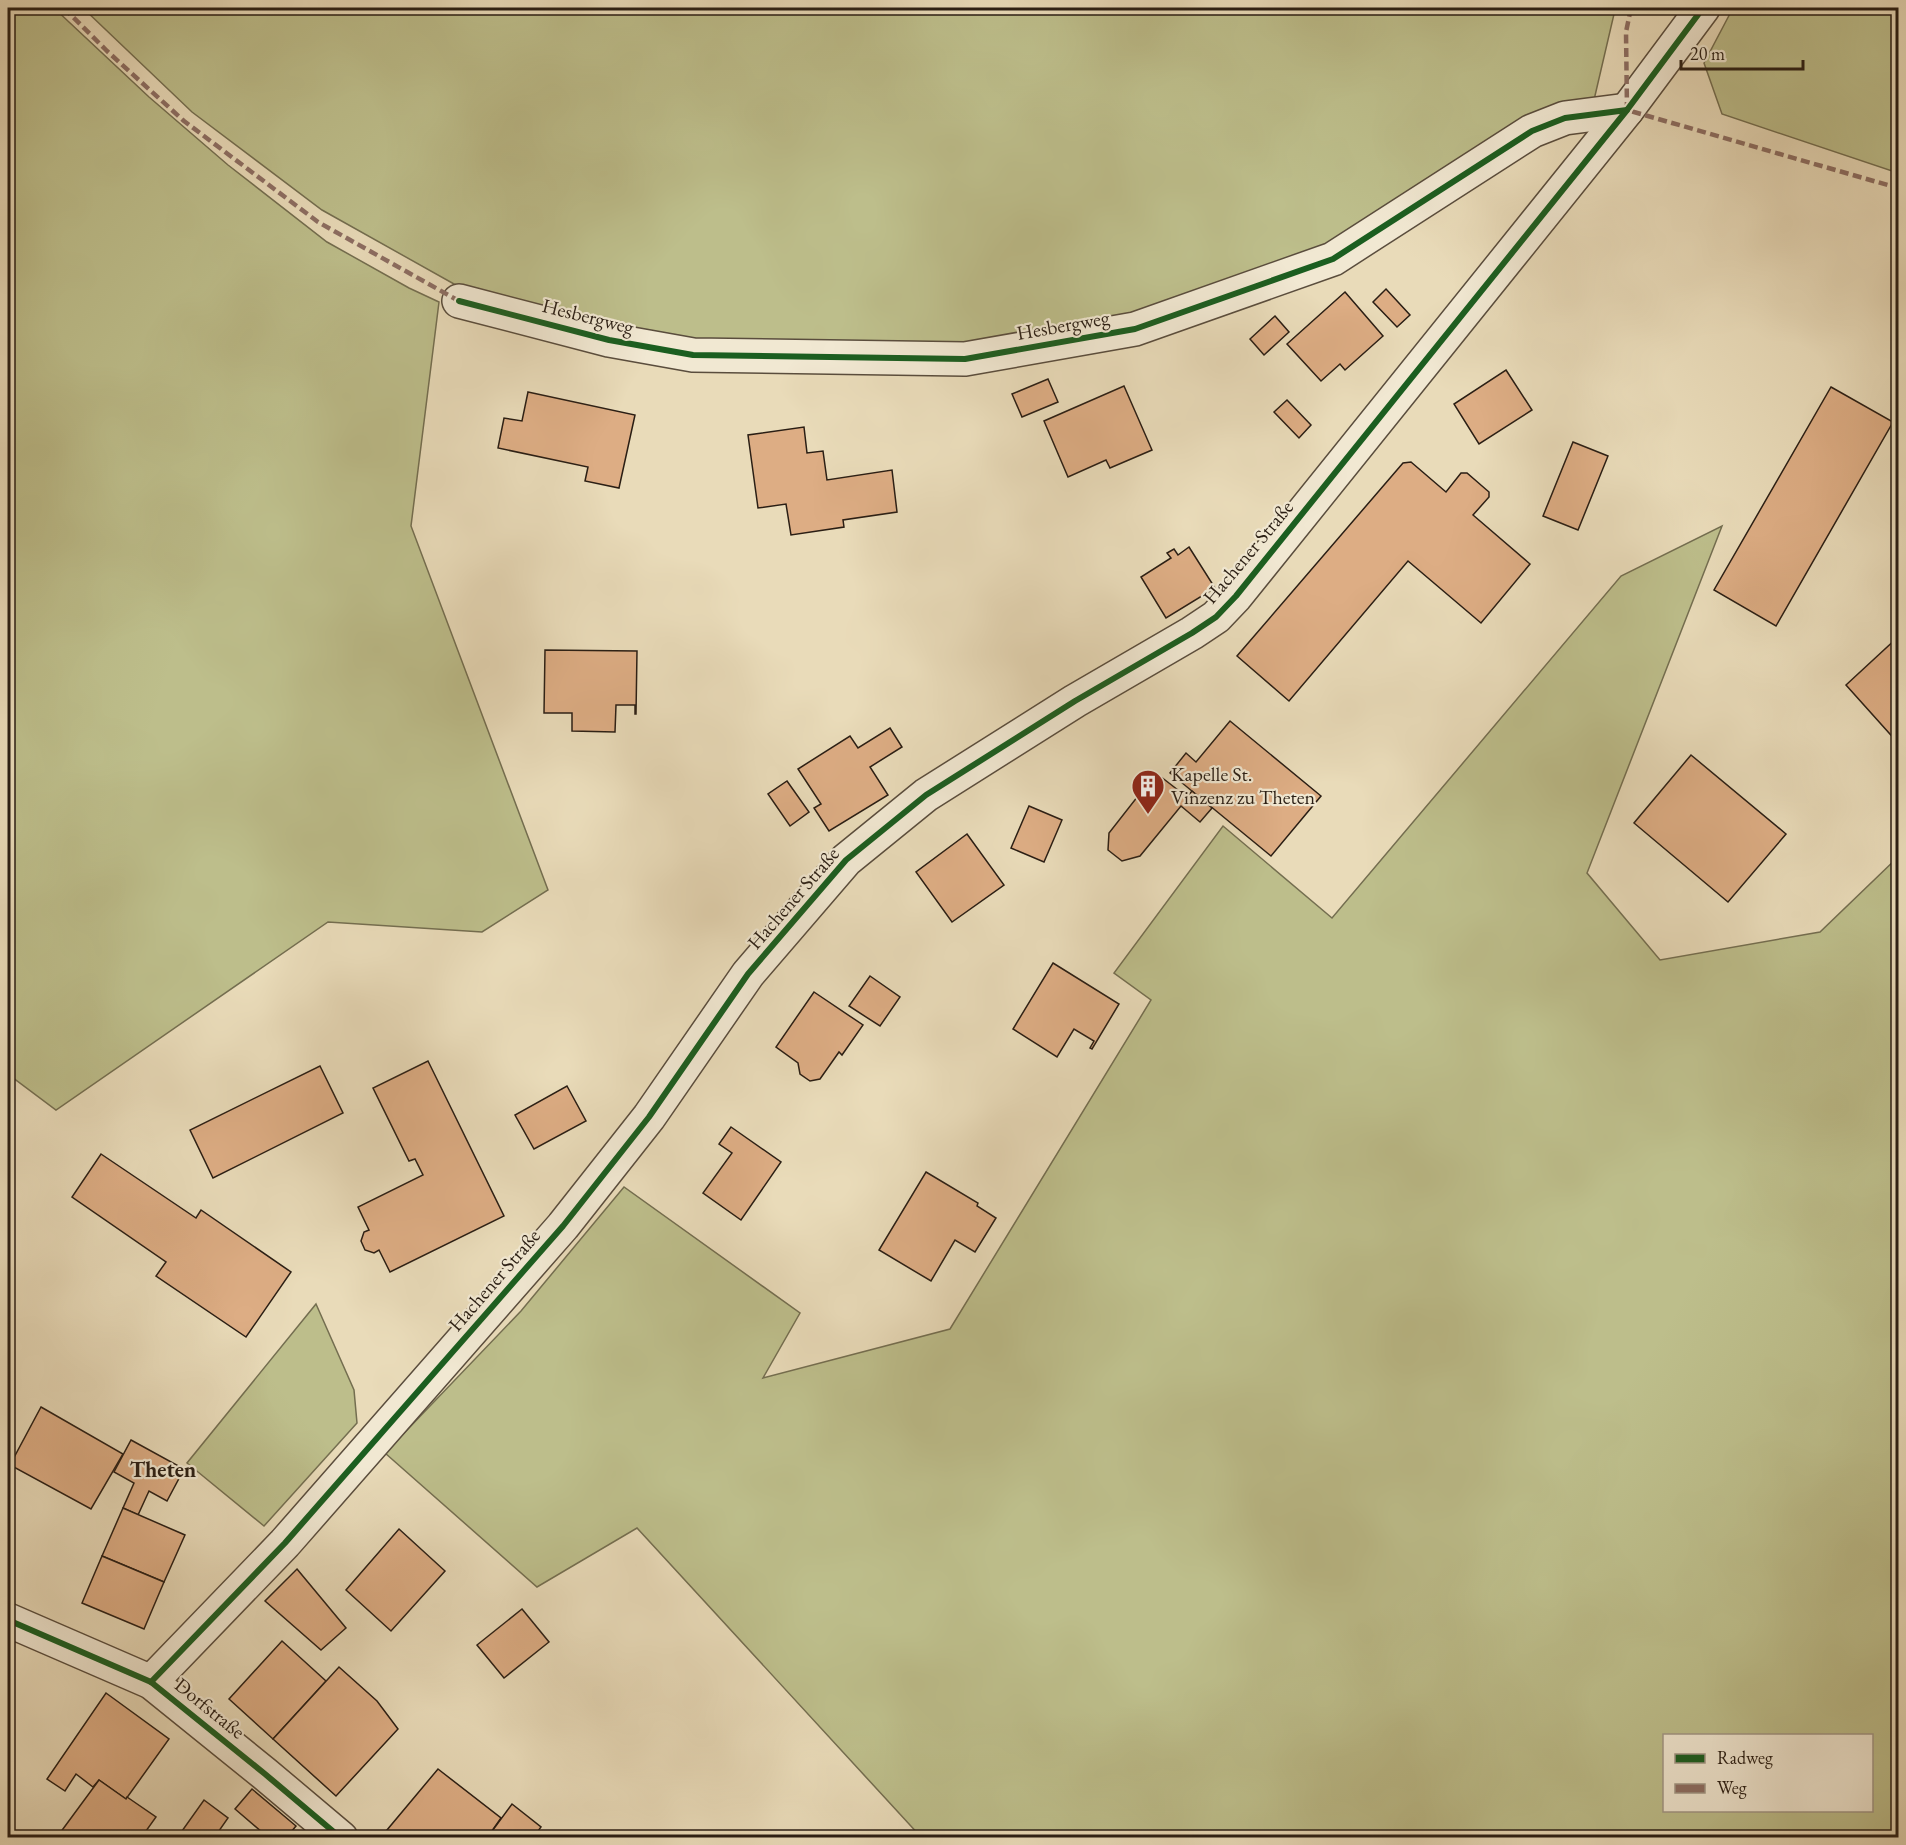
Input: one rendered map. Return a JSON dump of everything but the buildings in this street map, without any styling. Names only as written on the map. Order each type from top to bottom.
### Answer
[{"type":"street","name":"Hachener Straße","points":[[151,1682],[285,1543],[563,1226],[649,1117],[748,974],[846,860],[926,795],[1075,701],[1216,617],[1251,578],[1627,110],[1703,8]]},
{"type":"street","name":"Hesbergweg","points":[[459,301],[609,340],[693,355],[965,359],[1135,329],[1333,259],[1532,131],[1566,118],[1627,110]]},
{"type":"street","name":"Dorfstraße","points":[[8,1620],[151,1682],[266,1774],[340,1838]]},
{"type":"green space","points":[[8,8],[54,8],[149,97],[228,165],[327,242],[409,288],[439,302],[411,526],[548,890],[482,932],[328,922],[56,1110],[8,1074]]},
{"type":"green space","points":[[83,8],[1619,8],[1614,14],[1594,100],[1325,252],[1129,322],[968,353],[693,345],[525,309],[454,284],[322,210],[192,112]]},
{"type":"green space","points":[[1733,8],[1898,8],[1898,173],[1722,114],[1704,63]]},
{"type":"green space","points":[[1722,526],[1587,873],[1660,960],[1820,932],[1898,857],[1898,1837],[921,1837],[637,1528],[537,1587],[385,1453],[521,1311],[624,1187],[800,1313],[763,1378],[950,1329],[1151,1000],[1114,973],[1223,826],[1332,918],[1621,576]]},
{"type":"green space","points":[[316,1304],[354,1390],[357,1423],[264,1526],[187,1463]]},
{"type":"marked path","points":[[64,8],[107,51],[184,121],[318,222],[459,301]]},
{"type":"marked path","points":[[1631,8],[1626,32],[1627,110],[1898,188]]},
{"type":"cycle path","points":[[151,1682],[285,1543],[563,1226],[649,1117],[748,974],[846,860],[926,795],[1075,701],[1192,633],[1216,617],[1236,596],[1627,110],[1703,8]]},
{"type":"cycle path","points":[[459,301],[609,340],[693,355],[965,359],[1135,329],[1333,259],[1532,131],[1565,118],[1627,110]]},
{"type":"cycle path","points":[[8,1620],[151,1682],[341,1838]]},
{"type":"place","name":"Kapelle St. Vinzenz zu Theten","points":[[1148,815]]},
{"type":"district","name":"Theten","points":[[163,1469]]}]
